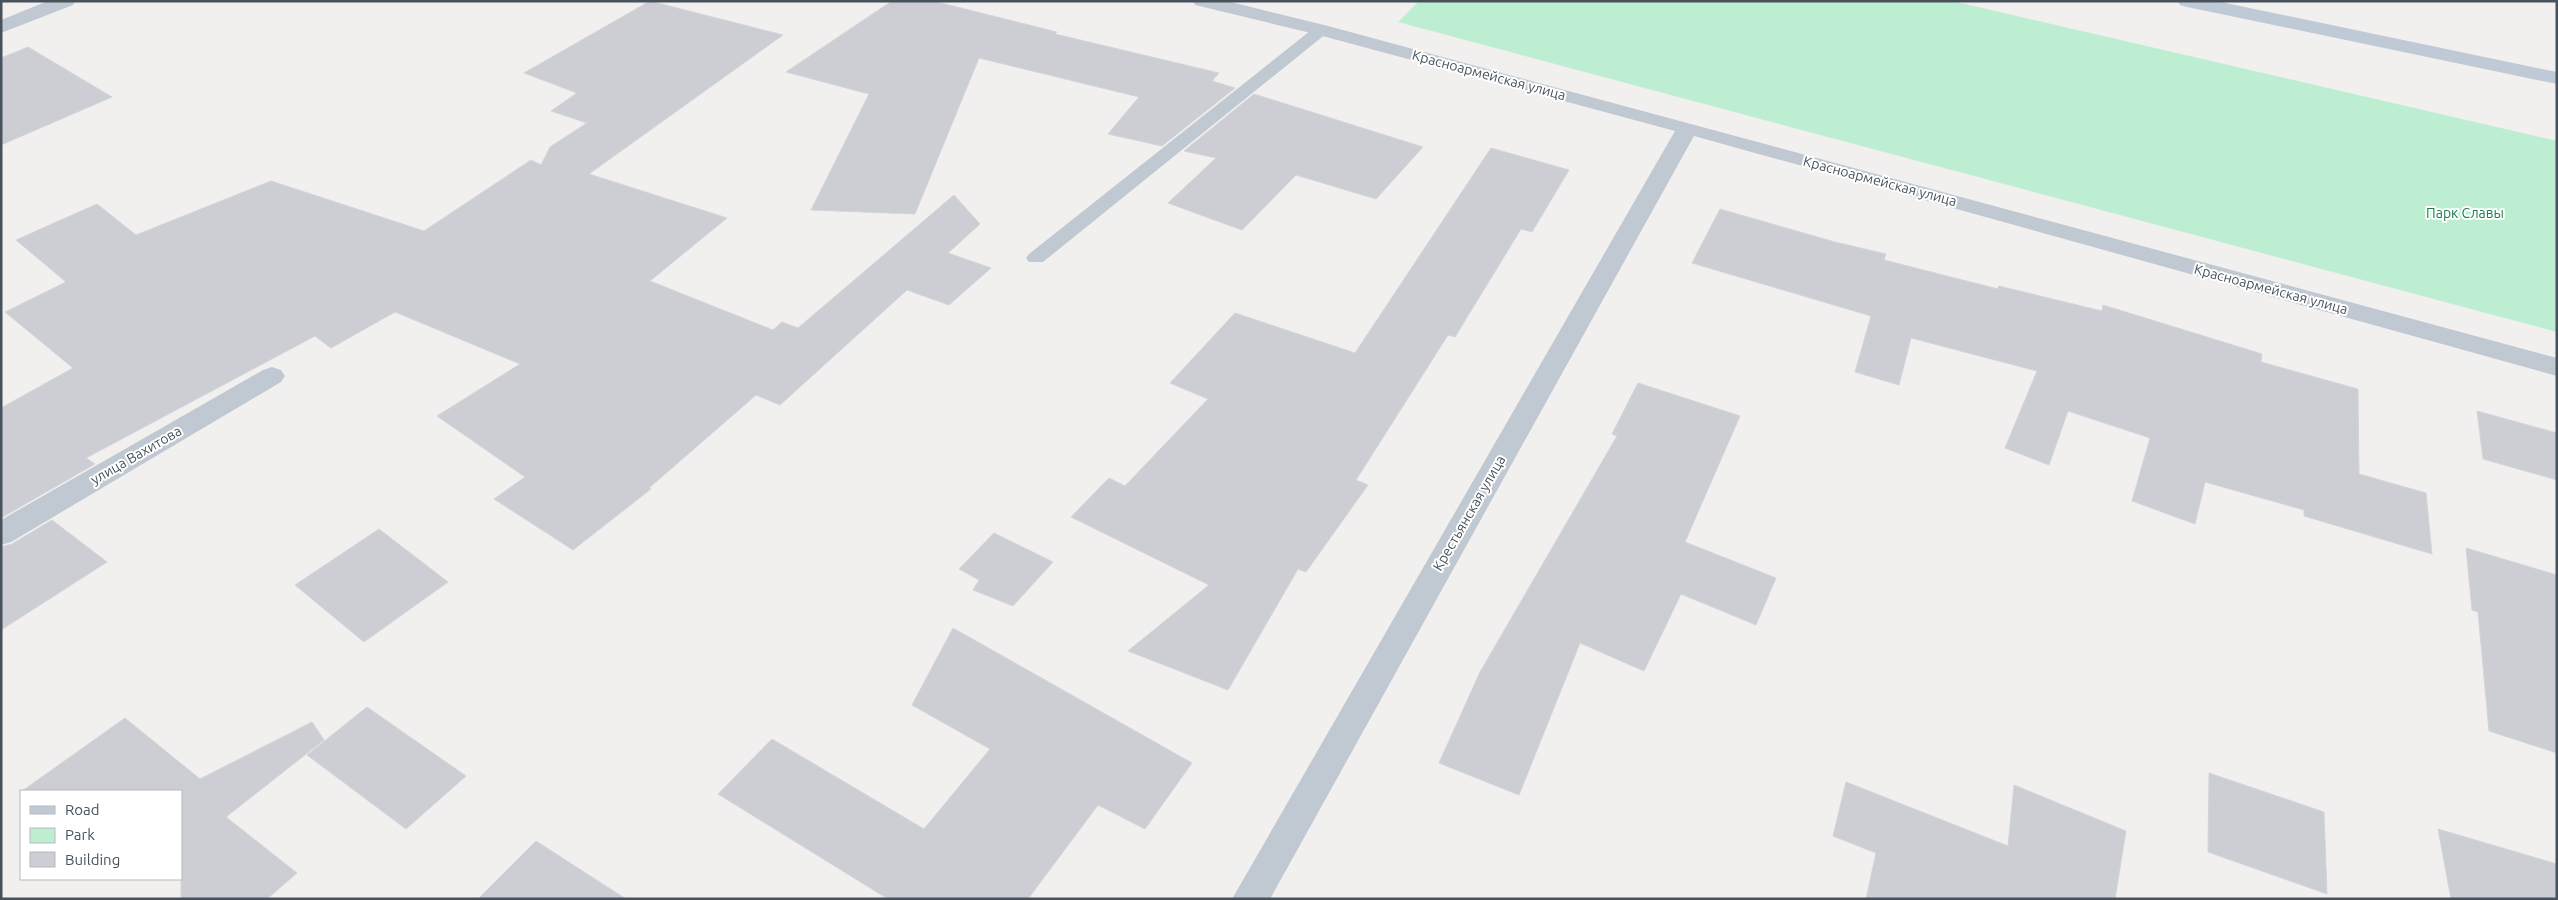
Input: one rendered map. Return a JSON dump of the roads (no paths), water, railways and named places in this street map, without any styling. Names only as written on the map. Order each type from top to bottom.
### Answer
[{"type":"main road","points":[[2187,1],[2557,78]]},
{"type":"street","points":[[1,27],[66,1]]},
{"type":"street","name":"Красноармейская улица","points":[[1202,1],[1321,30],[1688,128],[2557,367]]},
{"type":"street","name":"Крестьянская улица","points":[[1250,899],[1688,128]]},
{"type":"street","name":"улица Вахитова","points":[[1,534],[272,376]]},
{"type":"lane","points":[[1036,258],[1321,30]]},
{"type":"park label","name":"Парк Славы","points":[[2465,213]]}]
